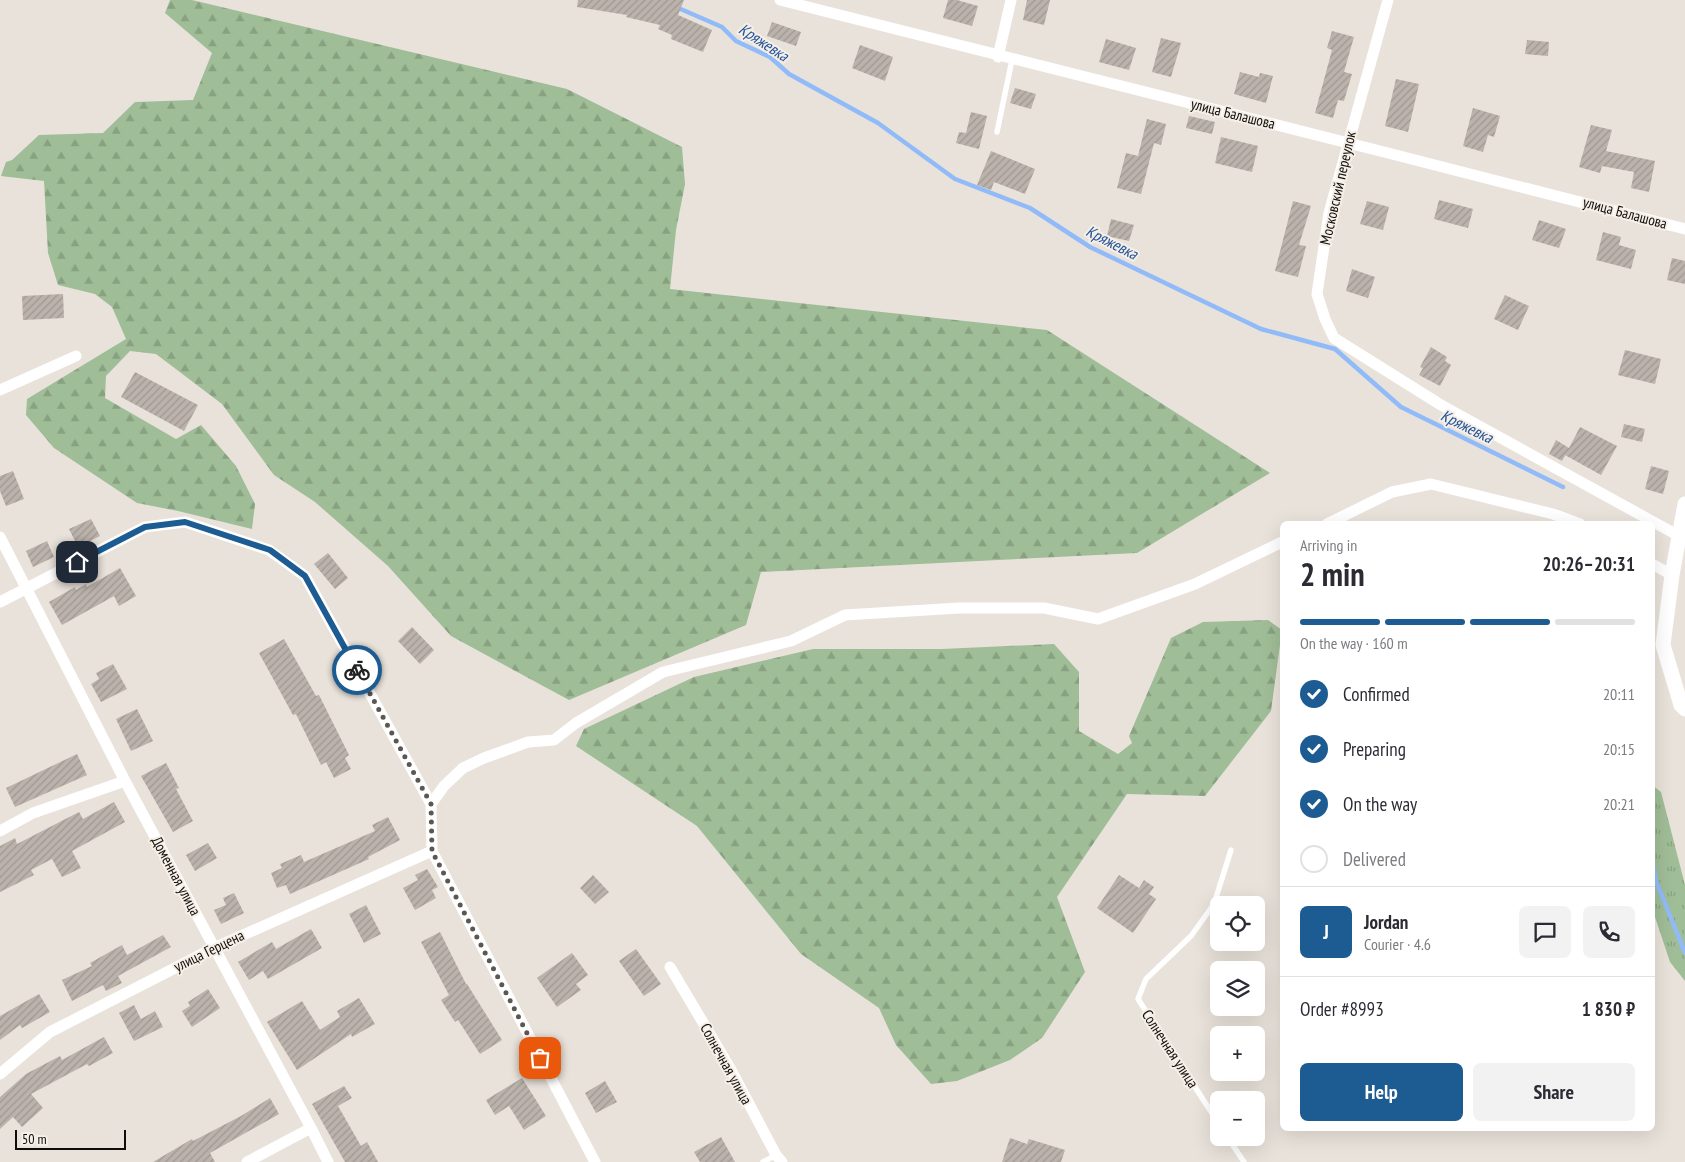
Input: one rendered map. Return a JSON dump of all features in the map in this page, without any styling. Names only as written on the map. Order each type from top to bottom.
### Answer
[{"type":"street","name":"улица Балашова","points":[[780,0],[998,57],[1348,142],[1685,229]]},
{"type":"street","points":[[998,57],[1011,0]]},
{"type":"street","name":"Московский переулок","points":[[1388,0],[1329,213],[1317,294],[1334,338],[1441,405],[1652,521]]},
{"type":"street","points":[[0,390],[76,356]]},
{"type":"street","points":[[1333,521],[1392,492],[1431,484],[1553,514],[1572,521]]},
{"type":"street","points":[[1685,504],[1672,575],[1663,645],[1681,705],[1685,709]]},
{"type":"street","points":[[0,602],[145,527],[185,522],[270,550],[305,576],[431,804],[432,851],[595,1162]]},
{"type":"street","name":"Московский переулок","points":[[1655,523],[1679,536]]},
{"type":"street","name":"Доменная улица","points":[[0,537],[125,781],[328,1162]]},
{"type":"street","points":[[431,804],[444,786],[463,768],[528,742],[554,740],[576,722],[662,672],[791,641],[845,615],[959,608],[1044,608],[1098,619],[1195,584],[1280,543]]},
{"type":"street","points":[[1655,566],[1672,575]]},
{"type":"street","points":[[0,831],[33,813],[125,781]]},
{"type":"street","name":"улица Герцена","points":[[0,1074],[50,1032],[214,948],[432,851]]},
{"type":"street","name":"Солнечная улица","points":[[670,967],[730,1068],[779,1158]]},
{"type":"street","points":[[247,1162],[311,1128]]},
{"type":"lane","points":[[997,132],[1012,60]]},
{"type":"lane","name":"Солнечная улица","points":[[1210,1110],[1138,999],[1146,979],[1190,936],[1214,904],[1231,850]]},
{"type":"lane","points":[[1233,1146],[1244,1162]]},
{"type":"lane","points":[[763,1162],[779,1158]]},
{"type":"green space","points":[[170,0],[192,0],[567,89],[682,147],[685,184],[676,230],[670,289],[1047,330],[1270,473],[1137,553],[761,572],[746,625],[569,700],[451,636],[388,566],[315,502],[274,475],[222,404],[156,354],[130,351],[106,376],[105,398],[176,439],[201,425],[236,466],[255,504],[252,529],[137,503],[54,448],[26,415],[27,399],[126,339],[112,307],[95,294],[58,285],[48,253],[44,181],[1,176],[6,162],[12,160],[39,135],[103,133],[135,102],[193,100],[212,53],[165,13]]},
{"type":"green space","points":[[1268,620],[1280,629],[1280,645],[1271,711],[1205,796],[1127,794],[1057,897],[1085,972],[1042,1038],[1010,1060],[957,1081],[931,1084],[896,1045],[879,1008],[801,954],[697,826],[576,746],[584,729],[694,677],[813,649],[942,649],[1054,644],[1079,672],[1079,731],[1118,754],[1132,743],[1129,736],[1171,638],[1203,622]]},
{"type":"green space","points":[[1655,787],[1661,792],[1685,885],[1685,981],[1670,962],[1655,917]]},
{"type":"building","points":[[578,0],[684,0],[678,15],[712,30],[703,52],[671,39],[672,35],[658,29],[660,25],[626,17],[627,15],[577,7]]},
{"type":"building","points":[[948,0],[957,0],[978,6],[972,26],[943,18]]},
{"type":"building","points":[[1027,0],[1050,0],[1044,25],[1023,20]]},
{"type":"building","points":[[772,22],[801,32],[796,46],[767,36]]},
{"type":"building","points":[[1332,31],[1354,37],[1344,72],[1352,74],[1344,101],[1338,100],[1333,118],[1315,113],[1332,50],[1327,48]]},
{"type":"building","points":[[1161,38],[1181,43],[1171,77],[1152,72]]},
{"type":"building","points":[[1106,39],[1136,48],[1129,70],[1099,62]]},
{"type":"building","points":[[1527,40],[1549,42],[1548,56],[1525,54]]},
{"type":"building","points":[[860,45],[893,57],[885,81],[852,68]]},
{"type":"building","points":[[1240,72],[1259,77],[1260,73],[1273,76],[1266,103],[1234,94]]},
{"type":"building","points":[[1396,79],[1419,84],[1408,132],[1385,126]]},
{"type":"building","points":[[1015,88],[1036,94],[1031,109],[1010,103]]},
{"type":"building","points":[[1473,108],[1500,116],[1494,137],[1488,135],[1483,152],[1463,146]]},
{"type":"building","points":[[971,112],[987,116],[979,149],[956,143],[959,132],[966,133]]},
{"type":"building","points":[[1189,116],[1215,122],[1212,134],[1186,128]]},
{"type":"building","points":[[1147,119],[1166,124],[1161,145],[1154,143],[1141,194],[1117,188],[1126,153],[1138,156]]},
{"type":"building","points":[[1591,125],[1612,130],[1606,151],[1655,161],[1649,192],[1631,188],[1634,172],[1602,166],[1600,173],[1579,167]]},
{"type":"building","points":[[1221,137],[1258,146],[1252,172],[1215,163]]},
{"type":"building","points":[[991,151],[1035,169],[1025,194],[994,182],[991,190],[977,185]]},
{"type":"building","points":[[1439,200],[1473,209],[1468,228],[1434,219]]},
{"type":"building","points":[[1293,201],[1311,206],[1299,245],[1306,246],[1298,277],[1275,271]]},
{"type":"building","points":[[1367,201],[1389,207],[1383,230],[1360,224]]},
{"type":"building","points":[[1111,219],[1134,225],[1129,241],[1107,236]]},
{"type":"building","points":[[1539,220],[1566,229],[1559,248],[1532,240]]},
{"type":"building","points":[[1603,232],[1621,237],[1619,245],[1636,250],[1631,269],[1596,260]]},
{"type":"building","points":[[1672,258],[1685,261],[1685,284],[1667,280]]},
{"type":"building","points":[[1352,269],[1375,277],[1368,298],[1346,291]]},
{"type":"building","points":[[63,294],[64,318],[23,320],[22,296]]},
{"type":"building","points":[[1505,295],[1529,306],[1518,330],[1494,319]]},
{"type":"building","points":[[1431,347],[1447,357],[1445,361],[1451,365],[1440,386],[1419,375],[1423,368],[1420,367]]},
{"type":"building","points":[[1625,350],[1661,359],[1655,384],[1618,375]]},
{"type":"building","points":[[135,372],[198,405],[184,431],[121,397]]},
{"type":"building","points":[[1624,424],[1645,429],[1642,442],[1621,437]]},
{"type":"building","points":[[1580,427],[1617,446],[1601,475],[1565,455],[1562,461],[1549,454],[1556,440],[1569,448]]},
{"type":"building","points":[[1651,466],[1669,471],[1663,494],[1645,489]]},
{"type":"building","points":[[13,471],[24,499],[6,506],[0,491],[0,476]]},
{"type":"building","points":[[91,519],[100,536],[78,547],[69,529]]},
{"type":"building","points":[[47,541],[54,557],[33,567],[26,551]]},
{"type":"building","points":[[328,553],[348,578],[335,589],[314,564]]},
{"type":"building","points":[[120,568],[136,596],[119,606],[114,596],[62,625],[49,602],[75,587],[76,590],[86,584],[87,587]]},
{"type":"building","points":[[412,627],[434,650],[420,664],[398,641]]},
{"type":"building","points":[[284,639],[316,696],[319,695],[349,755],[345,758],[351,769],[334,778],[326,762],[321,765],[296,714],[293,715],[259,653]]},
{"type":"building","points":[[113,664],[127,689],[101,702],[91,684],[99,679],[96,673]]},
{"type":"building","points":[[137,709],[153,741],[131,751],[116,719]]},
{"type":"building","points":[[77,754],[87,775],[15,807],[6,788]]},
{"type":"building","points":[[166,763],[179,788],[176,789],[193,821],[173,832],[141,776]]},
{"type":"building","points":[[114,802],[125,822],[72,851],[81,868],[62,877],[52,859],[31,870],[34,875],[0,892],[0,846],[15,838],[17,844],[79,812],[83,819]]},
{"type":"building","points":[[388,817],[400,840],[368,857],[369,859],[290,894],[286,885],[277,888],[271,873],[282,868],[280,864],[301,855],[304,862],[375,831],[372,825]]},
{"type":"building","points":[[208,843],[217,858],[195,871],[186,855]]},
{"type":"building","points":[[427,869],[438,887],[432,890],[436,898],[415,910],[403,888],[418,880],[415,875]]},
{"type":"building","points":[[593,875],[609,892],[595,904],[580,888]]},
{"type":"building","points":[[1119,875],[1139,888],[1144,880],[1154,887],[1149,894],[1156,899],[1133,933],[1097,908]]},
{"type":"building","points":[[234,893],[244,913],[221,924],[214,910],[226,905],[223,898]]},
{"type":"building","points":[[366,905],[381,934],[364,943],[349,914]]},
{"type":"building","points":[[311,929],[322,948],[268,979],[263,971],[249,980],[238,962],[272,942],[276,949]]},
{"type":"building","points":[[440,932],[466,984],[502,1040],[480,1054],[458,1020],[455,1022],[441,1000],[449,995],[421,942]]},
{"type":"building","points":[[163,935],[171,947],[118,976],[122,983],[106,991],[103,985],[72,1001],[62,980],[92,966],[90,963],[122,945],[127,955]]},
{"type":"building","points":[[636,949],[661,984],[644,996],[619,961]]},
{"type":"building","points":[[572,953],[588,975],[576,984],[581,990],[557,1007],[537,978]]},
{"type":"building","points":[[208,989],[220,1008],[192,1027],[182,1011],[190,1006],[188,1002]]},
{"type":"building","points":[[39,994],[50,1012],[22,1028],[20,1025],[0,1040],[0,1016]]},
{"type":"building","points":[[359,998],[375,1024],[352,1037],[351,1034],[297,1070],[267,1022],[302,1001],[320,1030],[340,1017],[337,1011]]},
{"type":"building","points":[[134,1005],[141,1019],[155,1011],[163,1027],[134,1041],[119,1013]]},
{"type":"building","points":[[104,1037],[113,1053],[89,1066],[87,1064],[31,1094],[43,1108],[22,1127],[13,1117],[0,1129],[0,1097],[26,1074],[60,1056],[62,1060]]},
{"type":"building","points":[[522,1078],[546,1116],[524,1130],[509,1106],[495,1115],[486,1100]]},
{"type":"building","points":[[605,1081],[617,1102],[596,1113],[585,1093]]},
{"type":"building","points":[[344,1086],[352,1098],[338,1106],[361,1146],[367,1142],[378,1162],[345,1162],[312,1104]]},
{"type":"building","points":[[270,1098],[279,1114],[210,1153],[215,1162],[153,1162],[192,1139],[193,1141],[241,1116]]},
{"type":"building","points":[[721,1137],[735,1162],[700,1162],[694,1152]]},
{"type":"building","points":[[1010,1138],[1027,1144],[1029,1139],[1065,1150],[1061,1162],[1002,1162]]},
{"type":"waterway","name":"Кряжевка","points":[[676,7],[722,27],[736,41],[770,57],[789,74],[878,123],[955,179],[1030,208],[1090,247],[1261,329],[1335,349],[1401,407],[1563,487]]},
{"type":"waterway","name":"Кряжевка","points":[[1655,876],[1685,953]]},
{"type":"way so far","points":[[357,670],[431,804],[432,851],[540,1058]]},
{"type":"route","points":[[77,562],[145,527],[185,522],[270,550],[305,576],[357,670]]}]
